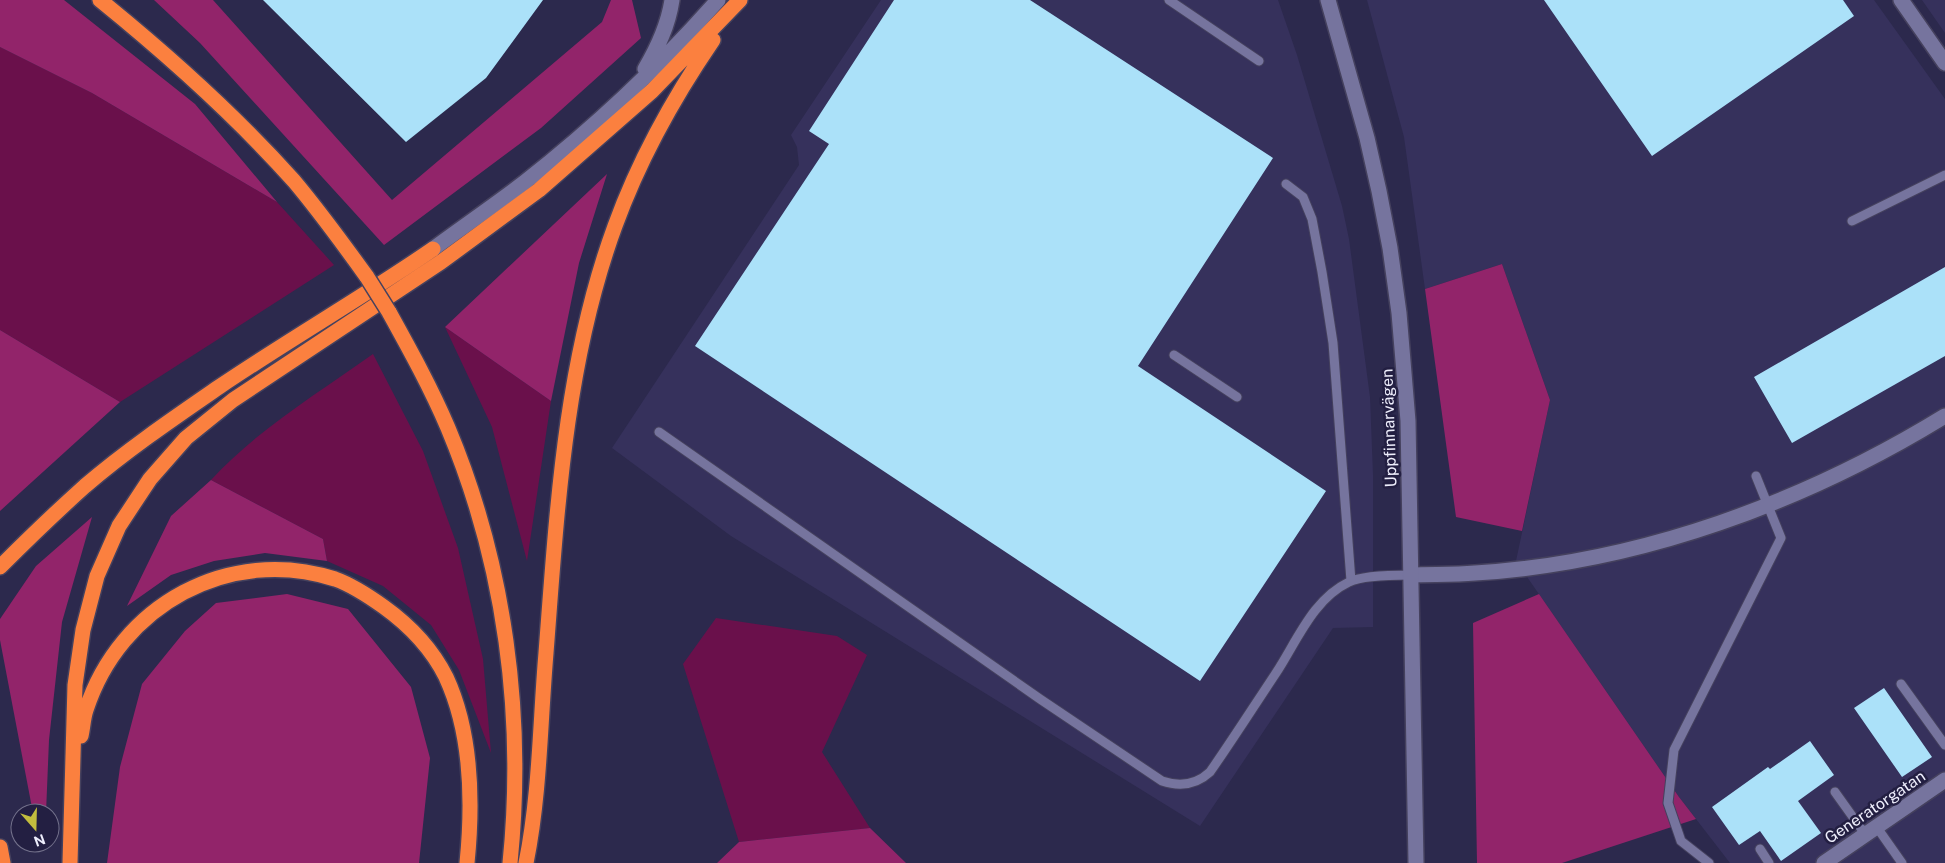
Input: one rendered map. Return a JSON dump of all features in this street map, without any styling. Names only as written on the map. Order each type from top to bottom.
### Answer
[{"type":"highway","points":[[100,0],[177,65],[232,117],[293,181],[329,224],[368,277],[426,378],[448,429],[478,516],[496,586],[508,658],[515,747],[515,811],[510,863]]},
{"type":"highway","points":[[70,863],[75,684],[83,630],[97,576],[120,526],[150,479],[186,438],[233,400],[442,262],[539,190],[652,91],[740,1]]},
{"type":"highway","points":[[526,863],[535,799],[561,482],[571,398],[586,324],[615,226],[635,177],[660,128],[707,49],[740,1]]},
{"type":"highway","points":[[0,567],[86,486],[139,444],[220,386],[384,283],[433,248]]},
{"type":"highway","points":[[71,784],[86,711],[101,675],[122,645],[148,615],[183,592],[216,577],[254,570],[295,570],[336,580],[370,597],[399,617],[420,638],[446,677],[458,713],[468,761],[471,810],[467,863]]},
{"type":"highway","points":[[0,847],[3,863]]},
{"type":"street","points":[[632,90],[661,41],[672,0]]},
{"type":"street","points":[[433,248],[530,178],[602,118],[684,38],[718,0]]},
{"type":"street","name":"Uppfinnarvägen","points":[[1328,0],[1367,138],[1390,248],[1405,373],[1408,421],[1416,863]]},
{"type":"street","points":[[1901,0],[1945,62]]},
{"type":"street","points":[[1410,575],[1475,573],[1558,563],[1638,547],[1711,526],[1768,506],[1853,468],[1945,416]]},
{"type":"street","name":"Generatorgatan","points":[[1824,863],[1945,780]]},
{"type":"lane","points":[[1169,0],[1259,61]]},
{"type":"lane","points":[[1852,222],[1945,175]]},
{"type":"lane","points":[[1286,184],[1303,197],[1312,219],[1322,272],[1333,343],[1351,581]]},
{"type":"lane","points":[[1174,355],[1237,397]]},
{"type":"lane","points":[[659,432],[1040,699],[1162,781],[1174,785],[1193,783],[1202,779],[1210,772],[1277,672],[1311,617],[1326,598],[1351,581],[1381,576],[1410,575]]},
{"type":"lane","points":[[1709,863],[1681,841],[1668,803],[1674,750],[1781,538],[1756,476]]},
{"type":"lane","points":[[1901,684],[1945,745]]},
{"type":"lane","points":[[1835,792],[1899,862]]},
{"type":"lane","points":[[1760,849],[1770,863]]},
{"type":"shaded area","points":[[0,0],[64,0],[195,104],[277,202],[92,93],[0,47]]},
{"type":"shaded area","points":[[154,0],[213,0],[392,200],[602,22],[611,0],[632,0],[641,38],[541,128],[384,245],[200,43]]},
{"type":"shaded area","points":[[881,0],[1278,0],[1297,55],[1342,206],[1349,239],[1370,397],[1373,475],[1373,627],[1333,628],[1200,826],[731,536],[612,448],[799,165],[797,147],[791,135]]},
{"type":"shaded area","points":[[1367,0],[1874,0],[1945,99],[1945,863],[1730,863],[1679,797],[1516,561],[1550,400],[1502,264],[1425,289],[1404,137]]},
{"type":"shaded area","points":[[1922,0],[1945,0],[1945,33]]},
{"type":"shaded area","points":[[0,47],[92,93],[277,202],[334,265],[120,402],[0,330]]},
{"type":"shaded area","points":[[607,174],[579,263],[551,401],[445,327]]},
{"type":"shaded area","points":[[1502,264],[1550,400],[1522,531],[1456,517],[1425,289]]},
{"type":"shaded area","points":[[445,327],[551,401],[527,561],[492,427]]},
{"type":"shaded area","points":[[0,330],[120,402],[0,511]]},
{"type":"shaded area","points":[[373,354],[423,451],[458,548],[483,659],[491,753],[459,670],[431,625],[383,586],[327,561],[323,539],[211,480],[248,444],[268,428]]},
{"type":"shaded area","points":[[211,480],[323,539],[327,561],[265,553],[214,561],[171,575],[127,606],[171,516]]},
{"type":"shaded area","points":[[92,517],[62,622],[49,740],[46,803],[31,803],[0,640],[0,619],[36,566]]},
{"type":"shaded area","points":[[287,594],[348,609],[411,687],[430,758],[419,863],[107,863],[120,767],[142,684],[185,631],[216,603]]},
{"type":"shaded area","points":[[1539,594],[1696,819],[1562,863],[1477,863],[1473,623]]},
{"type":"shaded area","points":[[716,618],[837,636],[867,655],[822,752],[870,828],[739,842],[683,664]]},
{"type":"shaded area","points":[[870,828],[906,863],[717,863],[739,842]]},
{"type":"building","points":[[263,0],[543,0],[486,78],[406,142]]},
{"type":"building","points":[[894,0],[1030,0],[1273,158],[1138,366],[1326,491],[1200,681],[695,346],[829,144],[809,131]]},
{"type":"building","points":[[1544,0],[1843,0],[1854,16],[1652,156]]},
{"type":"building","points":[[1945,267],[1945,356],[1792,443],[1754,377]]},
{"type":"building","points":[[1884,688],[1932,757],[1902,777],[1854,708]]},
{"type":"building","points":[[1810,741],[1834,775],[1798,801],[1821,833],[1781,861],[1760,831],[1739,845],[1712,807],[1768,767],[1770,769]]}]
